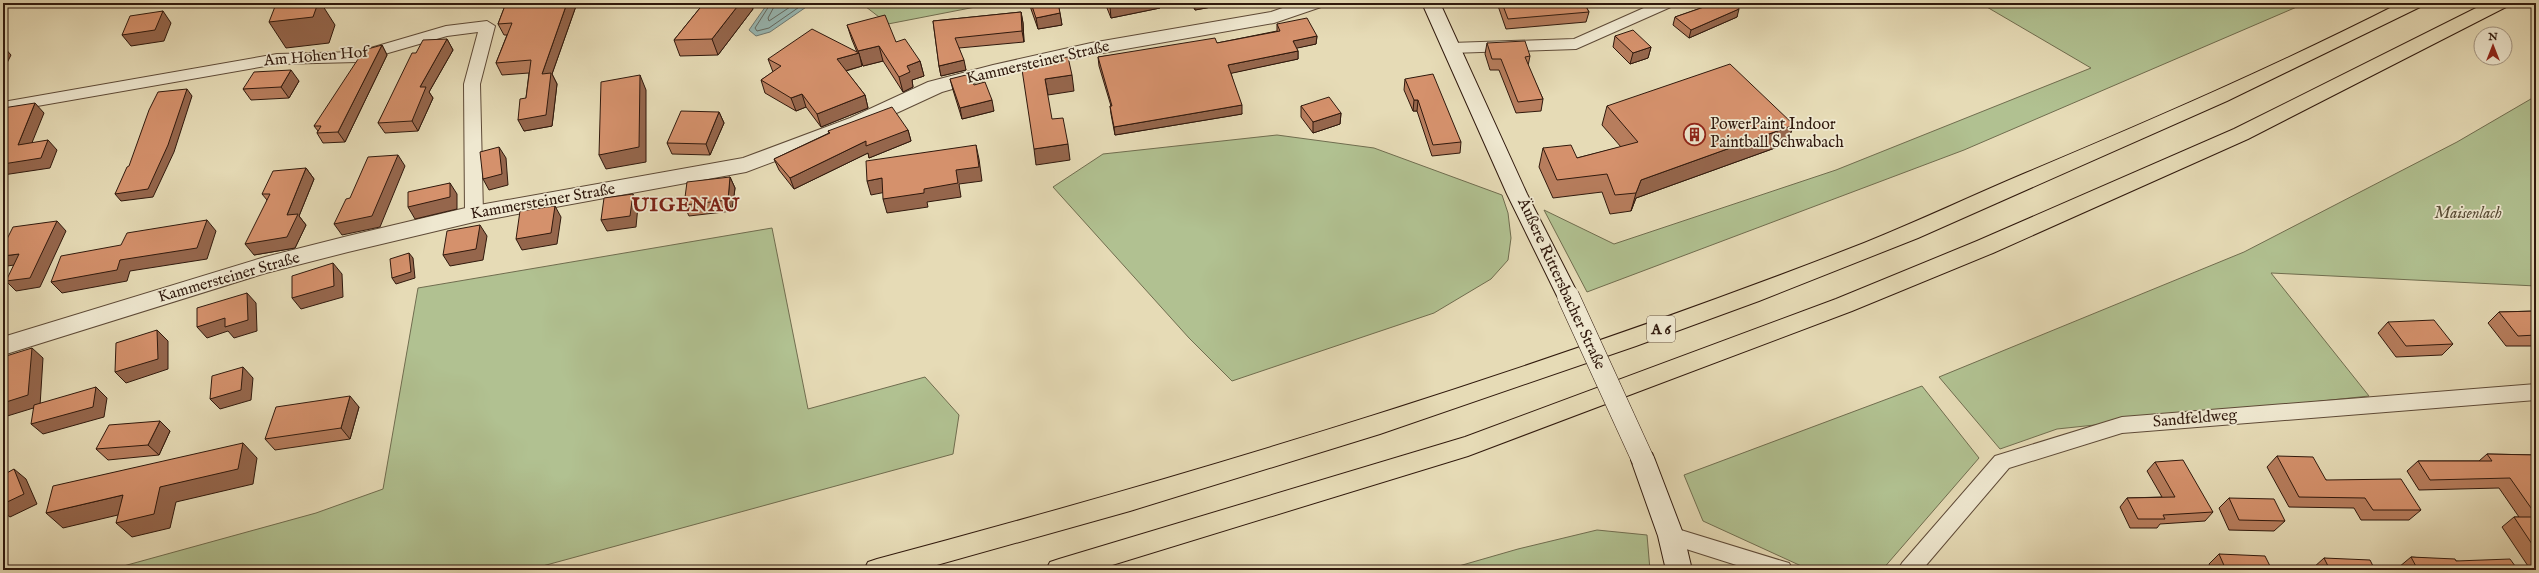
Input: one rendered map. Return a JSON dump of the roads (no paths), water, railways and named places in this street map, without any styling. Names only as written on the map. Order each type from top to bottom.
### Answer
[{"type":"highway","name":"A 6","points":[[877,570],[1030,530],[1260,463],[1434,408],[1651,333],[1877,247],[2231,93],[2414,3]]},
{"type":"highway","points":[[1059,570],[1468,446],[1844,305],[1985,247],[2241,134],[2500,3]]},
{"type":"street","name":"Kammersteiner Straße","points":[[3,346],[265,265],[474,214],[746,165],[857,123],[935,87],[993,71],[1091,49],[1274,18],[1315,3]]},
{"type":"street","name":"Äußere Rittersbacher Straße","points":[[1431,3],[1643,460],[1671,536],[1679,570]]},
{"type":"street","points":[[1451,48],[1576,44],[1668,3]]},
{"type":"street","name":"Am Hohen Hof","points":[[3,107],[278,59],[357,57],[446,31],[487,26],[472,84],[474,214]]},
{"type":"street","name":"Sandfeldweg","points":[[1909,570],[2002,462],[2122,425],[2536,392]]},
{"type":"street","points":[[1671,536],[1782,570]]},
{"type":"water","points":[[768,3],[812,3],[770,32],[756,36],[749,30]]},
{"type":"place","name":"PowerPaint Indoor Paintball Schwabach","points":[[1694,134]]},
{"type":"district","name":"UIGENAU","points":[[686,205]]},
{"type":"park label","name":"Maisenlach","points":[[2468,214]]}]
